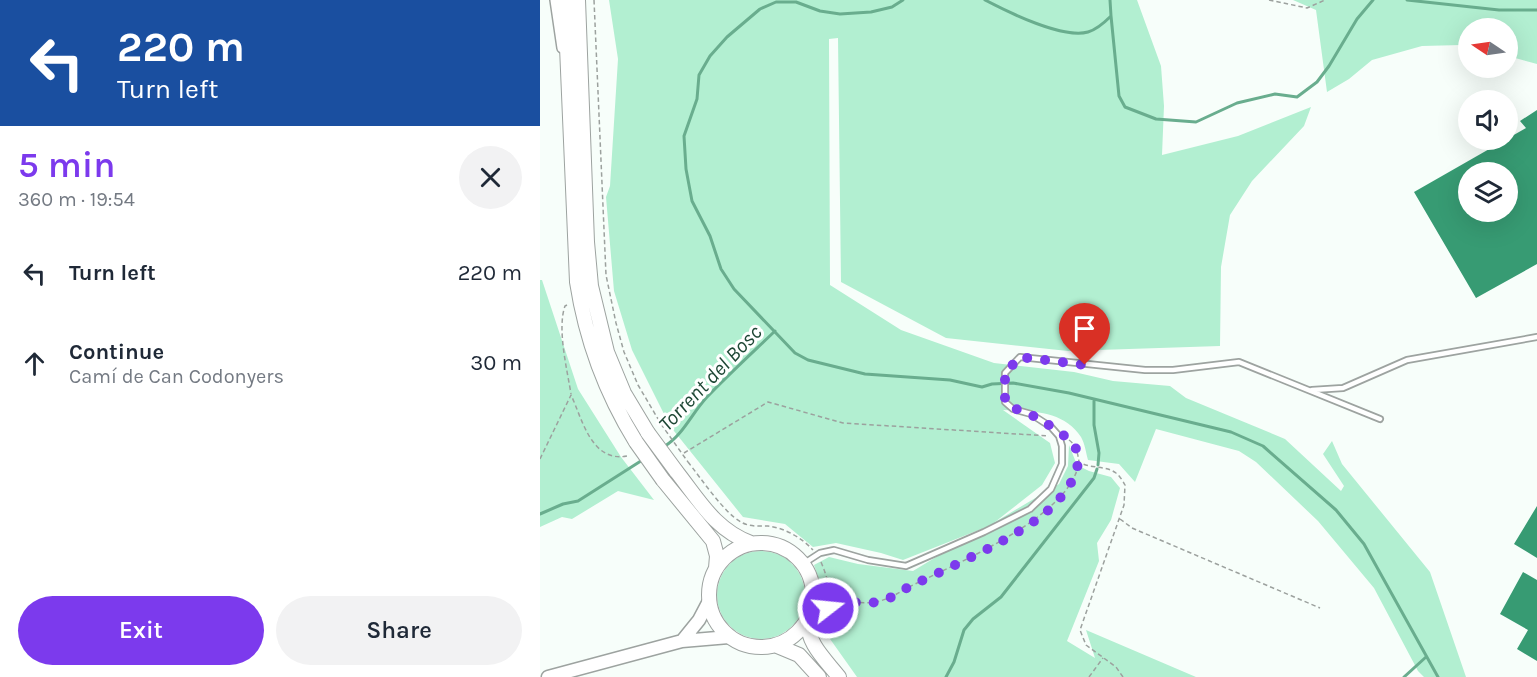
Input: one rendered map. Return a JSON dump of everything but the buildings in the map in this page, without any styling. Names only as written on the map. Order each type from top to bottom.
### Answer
[{"type":"main road","points":[[565,0],[574,237],[580,303],[598,367],[616,408],[636,442],[663,480],[713,541],[717,555],[716,567],[711,578],[709,601],[716,621],[729,637],[757,647],[775,645],[794,635],[807,619]]},
{"type":"main road","points":[[578,0],[587,242],[591,286],[607,351],[624,393],[648,433],[718,525],[735,537],[751,543],[767,543],[787,549],[803,564],[809,573],[813,595],[807,619],[807,630],[810,638],[839,677]]},
{"type":"main road","points":[[716,567],[732,551],[751,543]]},
{"type":"main road","points":[[775,645],[799,655],[814,672]]},
{"type":"street","points":[[555,0],[559,36],[569,79]]},
{"type":"street","points":[[681,642],[699,620],[709,601]]},
{"type":"street","points":[[548,677],[681,642],[729,637]]},
{"type":"lane","points":[[1306,390],[1323,391],[1343,388],[1407,360],[1537,337]]},
{"type":"lane","points":[[803,564],[820,553],[834,550],[868,560],[906,566],[1030,509],[1051,489],[1062,464],[1062,446],[1059,436],[1031,414],[1013,409],[1005,402],[1003,393],[1005,373],[1020,357],[1145,370],[1173,370],[1239,362],[1380,419]]},
{"type":"path","points":[[594,0],[606,275],[615,323],[624,352],[661,424],[726,509],[741,523],[783,530],[802,540],[812,549]]},
{"type":"path","points":[[1269,0],[1307,8],[1326,0]]},
{"type":"path","points":[[1296,5],[1298,0]]},
{"type":"path","points":[[569,305],[563,310],[562,329],[571,394],[585,431],[594,443],[611,455],[627,456]]},
{"type":"path","points":[[540,459],[571,394]]},
{"type":"path","points":[[684,453],[768,402],[843,423],[1059,436]]},
{"type":"path","points":[[829,599],[878,603],[889,600],[905,589],[1016,532],[1051,508],[1077,474],[1078,453],[1073,443],[1051,428]]},
{"type":"path","points":[[1078,462],[1116,472],[1125,484],[1124,505],[1120,518],[1080,630],[1086,645],[1116,667],[1123,677]]},
{"type":"path","points":[[1120,518],[1132,528],[1320,608]]},
{"type":"path","points":[[821,561],[828,581],[829,599],[822,627],[824,637]]},
{"type":"path","points":[[1089,677],[1104,657]]},
{"type":"green space","points":[[609,0],[1137,0],[1161,66],[1164,106],[1162,155],[1238,136],[1311,107],[1304,126],[1252,181],[1230,215],[1221,267],[1220,346],[1068,351],[946,338],[841,282],[838,38],[829,39],[830,285],[901,330],[994,363],[1074,372],[1113,381],[1170,386],[1186,398],[1285,439],[1341,491],[1344,486],[1323,454],[1332,441],[1342,464],[1430,572],[1466,677],[1424,677],[1418,671],[1374,588],[1318,521],[1256,462],[1239,451],[1156,429],[1135,482],[1119,464],[1088,460],[1081,437],[1074,428],[1056,417],[1003,410],[1050,443],[1055,463],[1042,485],[995,522],[1059,484],[1068,466],[1069,445],[1077,465],[1111,477],[1120,488],[1111,520],[1097,543],[1099,561],[1067,641],[1095,658],[1086,630],[1196,677],[857,677],[818,622],[823,591],[814,565],[829,557],[858,564],[913,571],[984,528],[903,560],[836,543],[813,547],[785,524],[743,517],[670,426],[632,350],[614,291],[606,197],[610,186],[618,59]]},
{"type":"green space","points":[[1293,0],[1537,0],[1537,64],[1518,59],[1518,18],[1458,18],[1458,45],[1422,46],[1372,60],[1349,79],[1327,92],[1316,10]]},
{"type":"green space","points":[[540,280],[542,280],[578,389],[621,457],[654,500],[618,491],[572,519],[562,517],[540,527]]},
{"type":"green space","points":[[761,551],[786,558],[798,570],[805,595],[798,620],[786,632],[761,639],[736,632],[724,620],[717,595],[724,570],[736,558]]},
{"type":"waterway","points":[[903,0],[892,7],[871,12],[840,14],[820,11],[796,2],[776,2],[760,9],[727,37],[710,56],[699,75],[697,99],[684,136],[686,169],[692,201],[710,236],[721,269],[734,289],[795,353],[808,360],[865,374],[950,380],[982,387],[1013,383],[1069,393],[1231,432],[1263,446],[1336,510],[1364,544],[1438,677]]},
{"type":"waterway","points":[[985,0],[1036,23],[1065,32],[1077,33],[1094,30],[1111,16],[1110,0]]},
{"type":"waterway","points":[[1111,16],[1119,96],[1125,107],[1156,119],[1196,122],[1237,103],[1275,94],[1297,97],[1317,82],[1357,19],[1373,0]]},
{"type":"waterway","points":[[1407,0],[1499,10],[1537,10]]},
{"type":"waterway","name":"Torrent del Bosc","points":[[665,446],[677,436],[707,397],[775,331]]},
{"type":"waterway","points":[[1094,401],[1098,465]]},
{"type":"waterway","name":"Torrent del Bosc","points":[[540,514],[563,504],[578,501],[644,459]]},
{"type":"waterway","points":[[946,677],[954,662],[964,630],[973,619],[1001,597],[1094,478],[1097,469]]},
{"type":"waterway","points":[[1404,677],[1426,657]]},
{"type":"route","points":[[828,608],[829,599],[868,603],[889,600],[905,589],[1016,532],[1051,508],[1077,474],[1078,453],[1073,443],[1031,414],[1013,409],[1005,402],[1003,393],[1005,373],[1020,357],[1085,365]]}]
